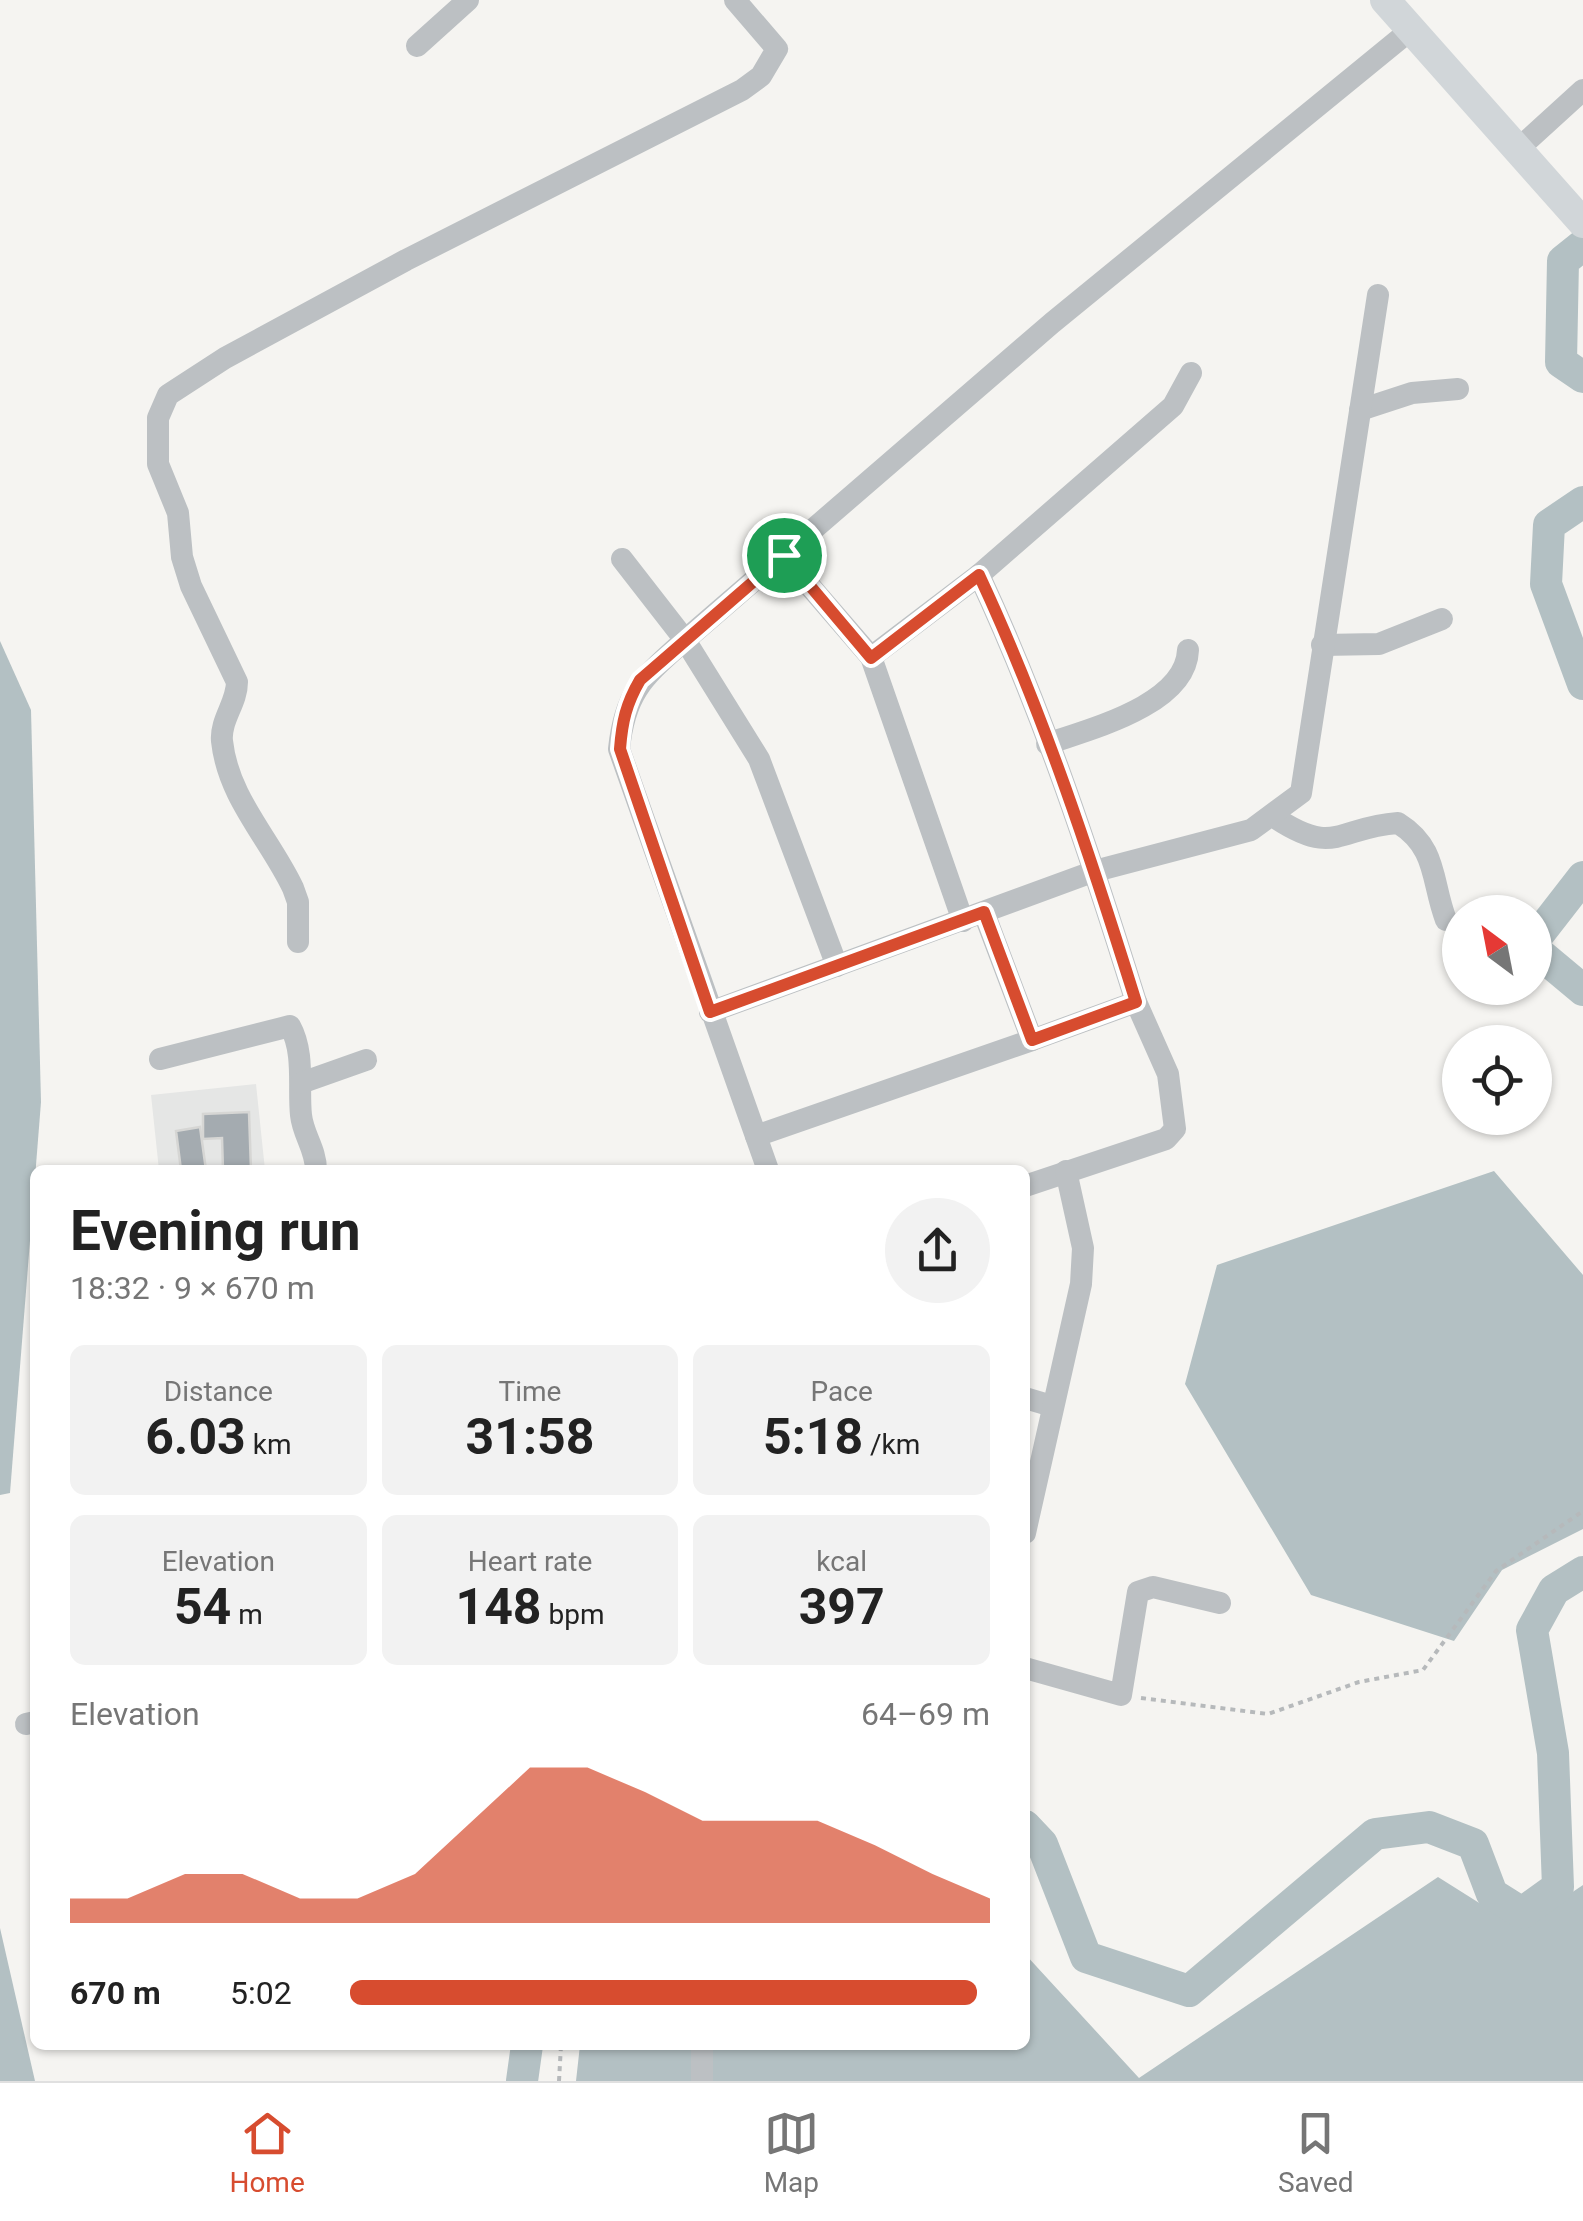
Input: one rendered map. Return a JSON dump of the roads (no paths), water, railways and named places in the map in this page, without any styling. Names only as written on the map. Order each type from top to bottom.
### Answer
[{"type":"main road","points":[[1385,0],[1574,212]]},
{"type":"street","points":[[418,46],[468,0]]},
{"type":"street","points":[[298,942],[298,902],[293,888],[240,802],[222,741],[237,682],[191,586],[182,556],[178,513],[156,455],[163,406],[177,386],[226,358],[406,260],[742,90],[762,76],[777,50],[735,0]]},
{"type":"street","points":[[766,1165],[620,749],[627,703],[640,680],[1052,324],[1412,28]]},
{"type":"street","points":[[1518,149],[1583,90]]},
{"type":"street","points":[[710,1012],[1095,871],[1251,830],[1301,793],[1378,295]]},
{"type":"street","points":[[871,658],[979,575],[1173,406],[1191,373]]},
{"type":"street","points":[[1360,410],[1412,393],[1458,389]]},
{"type":"street","points":[[784,555],[871,658],[974,917],[1032,1040]]},
{"type":"street","points":[[622,559],[685,640],[759,759],[837,966]]},
{"type":"street","points":[[979,575],[1048,744],[1095,871],[1136,1002],[1168,1074],[1175,1129],[1166,1139],[1030,1184]]},
{"type":"street","points":[[1322,645],[1379,644],[1442,618]]},
{"type":"street","points":[[1048,744],[1117,720],[1147,704],[1179,678],[1188,650]]},
{"type":"street","points":[[1274,816],[1312,838],[1340,839],[1391,823],[1411,831],[1434,862],[1442,901]]},
{"type":"street","points":[[756,1136],[1136,1002]]},
{"type":"street","points":[[160,1060],[283,1024],[294,1034],[301,1115],[314,1147],[316,1165]]},
{"type":"street","points":[[301,1083],[366,1060]]},
{"type":"street","points":[[1030,1509],[1081,1284],[1083,1248],[1066,1171]]},
{"type":"street","points":[[1030,1399],[1052,1406]]},
{"type":"street","points":[[1030,1669],[1121,1695],[1138,1592],[1145,1587],[1165,1588],[1220,1603]]},
{"type":"street","points":[[702,2050],[702,2081]]},
{"type":"waterway","points":[[1583,245],[1563,261],[1561,362],[1583,377]]},
{"type":"waterway","points":[[1583,502],[1549,525],[1546,584],[1583,684]]},
{"type":"waterway","points":[[1552,917],[1583,877]]},
{"type":"waterway","points":[[1552,964],[1583,990]]},
{"type":"waterway","points":[[1030,1831],[1042,1844],[1086,1957],[1189,1991],[1375,1834],[1429,1827],[1473,1844],[1492,1894],[1522,1913],[1558,1887],[1553,1753],[1532,1630],[1554,1590],[1583,1572]]},
{"type":"waterway","points":[[522,2081],[526,2050]]}]
